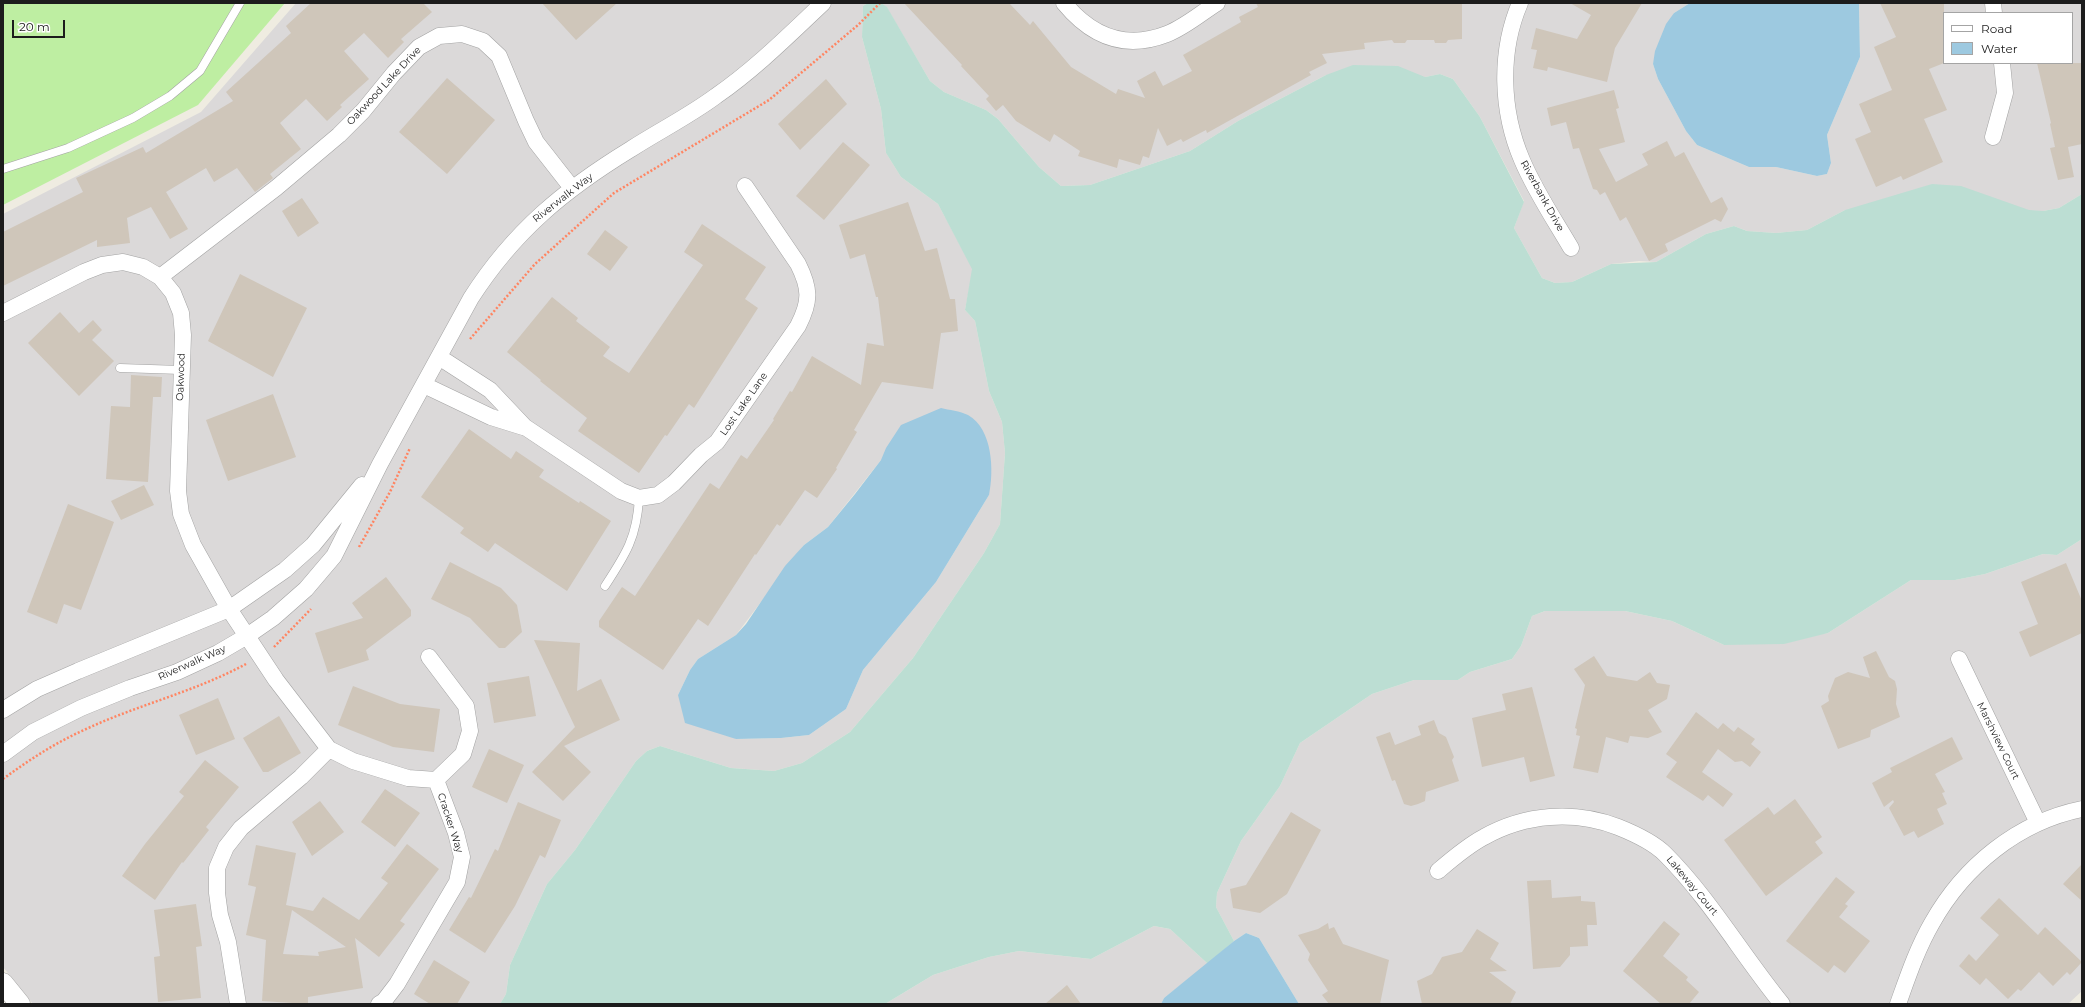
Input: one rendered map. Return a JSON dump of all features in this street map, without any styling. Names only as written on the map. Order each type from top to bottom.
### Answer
[{"type":"street","name":"Riverwalk Way","points":[[3,754],[33,732],[81,708],[130,688],[177,672],[218,653],[247,636],[290,604],[306,589],[334,556],[380,464],[438,357],[471,298],[500,256],[535,218],[572,188],[613,160],[679,121],[717,96],[752,68],[824,3]]},
{"type":"street","points":[[1064,3],[1074,16],[1093,30],[1117,40],[1144,41],[1169,33],[1217,3]]},
{"type":"street","name":"Riverbank Drive","points":[[1520,3],[1509,37],[1505,63],[1505,89],[1508,115],[1514,139],[1522,161],[1571,248]]},
{"type":"street","name":"Oakwood Lake Drive","points":[[160,277],[276,188],[339,135],[363,111],[394,73],[419,47],[439,36],[462,34],[483,42],[499,56],[536,142],[572,188]]},
{"type":"street","points":[[1993,136],[2005,93],[2002,64]]},
{"type":"street","name":"Lost Lake Lane","points":[[639,498],[658,495],[674,483],[701,455],[717,442],[798,326],[806,312],[808,290],[798,264],[745,186]]},
{"type":"street","name":"Oakwood","points":[[3,313],[102,265],[123,262],[143,267],[160,277],[173,293],[181,313],[182,335],[178,484],[181,514],[193,545],[229,609],[247,636]]},
{"type":"street","points":[[438,357],[490,390],[525,427],[615,487],[639,498]]},
{"type":"street","points":[[424,385],[491,417],[525,427]]},
{"type":"street","name":"Riverwalk Way","points":[[3,710],[38,689],[78,671],[229,609],[285,570],[313,545],[380,464]]},
{"type":"street","name":"Cracker Way","points":[[247,636],[276,680],[328,749],[353,761],[408,778],[436,780],[456,834],[462,858],[457,882],[397,984],[380,1004]]},
{"type":"street","points":[[429,657],[466,706],[470,730],[463,754],[436,780]]},
{"type":"street","name":"Marshview Court","points":[[1959,659],[2038,823]]},
{"type":"street","points":[[238,1004],[228,942],[220,915],[217,893],[218,868],[226,847],[241,828],[301,776],[328,749]]},
{"type":"street","points":[[1898,1004],[1914,959],[1932,923],[1959,884],[1977,865],[1998,848],[2038,823],[2067,812],[2082,809]]},
{"type":"street","name":"Lakeway Court","points":[[1438,871],[1484,837],[1522,822],[1543,817],[1565,816],[1607,823],[1644,840],[1664,853],[1708,904],[1782,1004]]},
{"type":"street","points":[[3,984],[20,1004]]},
{"type":"lane","points":[[3,169],[68,148],[133,118],[170,96],[200,71],[240,3]]},
{"type":"lane","points":[[120,368],[181,370]]},
{"type":"lane","points":[[605,586],[628,551],[632,542],[639,498]]},
{"type":"path","points":[[468,340],[535,264],[614,193],[769,100],[858,25],[880,3]]},
{"type":"path","points":[[3,779],[36,755],[85,730],[187,691],[240,667]]},
{"type":"shaded area","points":[[296,3],[868,3],[863,6],[862,37],[881,109],[886,153],[901,177],[938,204],[973,269],[965,310],[975,321],[989,391],[1002,422],[1005,453],[1000,524],[984,553],[913,658],[850,732],[802,763],[774,771],[731,768],[660,746],[647,751],[636,761],[575,850],[547,884],[510,965],[506,994],[500,1004],[33,1004],[3,967],[3,214],[201,112]],"holes":[[[881,460],[989,495],[936,582],[863,670],[846,709],[809,735],[781,738],[736,739],[678,695],[690,670],[698,659],[736,635],[804,545],[828,527]]]},
{"type":"shaded area","points":[[868,3],[881,3],[887,7],[930,81],[944,92],[986,110],[998,119],[1039,167],[1061,186],[1090,185],[1190,151],[1238,121],[1326,75],[1353,65],[1398,66],[1425,77],[1440,74],[1453,79],[1480,117],[1524,202],[1514,228],[1542,278],[1555,283],[1572,282],[1611,264],[1656,262],[1706,234],[1734,226],[1747,231],[1776,233],[1807,230],[1845,210],[1932,184],[1961,186],[2029,210],[2043,211],[2059,208],[2082,194],[2082,539],[2057,555],[2043,554],[1985,574],[1955,580],[1911,580],[1828,633],[1784,644],[1724,645],[1672,621],[1625,611],[1545,611],[1532,616],[1521,646],[1512,659],[1470,672],[1458,680],[1414,680],[1372,694],[1300,743],[1280,786],[1241,841],[1217,893],[1216,907],[1234,941],[1208,964],[1170,929],[1154,926],[1091,959],[1019,951],[989,957],[933,975],[885,1004],[500,1004],[506,994],[510,965],[547,884],[575,850],[636,761],[647,751],[660,746],[731,768],[774,771],[802,763],[850,732],[913,658],[984,553],[1000,524],[1005,453],[1002,422],[989,391],[975,321],[965,310],[972,269],[938,204],[901,177],[886,153],[881,109],[862,37],[863,6]]},
{"type":"shaded area","points":[[881,3],[1690,3],[1674,13],[1653,64],[1658,79],[1686,131],[1697,145],[1749,167],[1776,167],[1817,176],[1827,174],[1831,163],[1827,135],[1860,57],[1859,3],[2082,3],[2082,194],[2059,208],[2043,211],[1845,210],[1807,230],[1776,233],[1747,231],[1734,226],[1706,234],[1656,262],[1639,261],[1611,264],[1572,282],[1555,283],[1542,278],[1514,228],[1524,201],[1480,117],[1453,79],[1440,74],[1425,77],[1326,75],[1238,121],[1190,151],[1090,185],[1061,186],[1039,167],[998,119],[986,110],[944,92],[930,81],[887,8]]},
{"type":"shaded area","points":[[2082,539],[2082,991],[2068,1004],[1299,1004],[1259,938],[1246,933],[1234,941],[1216,907],[1217,893],[1241,841],[1280,786],[1300,743],[1372,694],[1414,680],[1458,680],[1470,672],[1512,659],[1521,646],[1532,616],[1545,611],[1625,611],[1672,621],[1724,645],[1828,633],[1911,580],[1955,580],[1985,574],[2043,554],[2057,555]]},
{"type":"shaded area","points":[[1154,926],[1170,929],[1208,964],[1164,998],[1161,1004],[885,1004],[933,975],[989,957],[1019,951],[1091,959]]},
{"type":"green space","points":[[3,3],[285,3],[198,105],[3,205]]},
{"type":"water","points":[[1690,3],[1859,3],[1860,57],[1827,135],[1831,163],[1827,174],[1817,176],[1776,167],[1749,167],[1697,145],[1686,131],[1658,79],[1653,64],[1655,51],[1666,24],[1674,13]]},
{"type":"water","points":[[941,408],[968,415],[976,421],[983,430],[990,451],[991,485],[989,495],[936,582],[863,670],[846,709],[809,735],[781,738],[736,739],[685,723],[678,695],[690,670],[698,659],[736,635],[746,624],[785,566],[804,545],[828,527],[855,494],[881,460],[886,448],[901,425]]},
{"type":"water","points":[[1246,933],[1259,938],[1299,1004],[1161,1004],[1164,998]]},
{"type":"building","points":[[311,3],[423,3],[432,12],[401,39],[404,42],[388,58],[364,33],[344,51],[369,79],[340,105],[342,107],[327,121],[306,99],[280,123],[301,149],[270,174],[273,178],[255,192],[237,168],[214,182],[206,168],[166,192],[188,229],[170,239],[151,207],[127,218],[130,243],[97,247],[97,240],[3,286],[3,232],[83,192],[76,178],[143,147],[146,153],[233,101],[226,92],[291,33],[286,26]]},
{"type":"building","points":[[542,3],[617,3],[576,40]]},
{"type":"building","points":[[904,3],[1009,3],[1030,25],[1033,21],[1071,67],[1116,94],[1118,89],[1145,98],[1137,81],[1155,71],[1163,86],[1192,71],[1183,55],[1241,22],[1239,17],[1258,7],[1256,3],[1462,3],[1462,39],[1448,40],[1446,43],[1435,43],[1434,40],[1407,40],[1405,43],[1394,43],[1392,40],[1364,43],[1365,49],[1322,54],[1327,63],[1309,72],[1311,75],[1207,133],[1206,130],[1183,142],[1181,139],[1167,146],[1158,128],[1149,158],[1143,156],[1140,165],[1119,159],[1117,168],[1078,156],[1080,151],[1054,134],[1050,142],[1016,121],[1003,105],[996,111],[986,99],[989,96]]},
{"type":"building","points":[[1570,3],[1642,3],[1615,48],[1607,82],[1548,67],[1547,71],[1533,68],[1537,50],[1531,49],[1536,28],[1577,39],[1591,15]]},
{"type":"building","points":[[1880,3],[1944,3],[1943,63],[1929,69],[1947,110],[1924,119],[1943,162],[1903,180],[1901,176],[1876,187],[1855,139],[1871,132],[1859,104],[1892,90],[1874,47],[1896,37]]},
{"type":"building","points":[[2082,63],[2082,144],[2068,147],[2074,177],[2058,180],[2050,148],[2055,147],[2037,64]]},
{"type":"building","points":[[447,78],[495,120],[447,174],[399,132]]},
{"type":"building","points":[[826,79],[847,104],[800,150],[778,124]]},
{"type":"building","points":[[1614,90],[1619,108],[1616,109],[1625,142],[1599,149],[1616,182],[1648,165],[1642,154],[1667,141],[1675,157],[1684,152],[1711,203],[1722,197],[1728,209],[1721,222],[1715,219],[1665,244],[1668,251],[1649,261],[1626,217],[1620,221],[1605,192],[1600,195],[1597,190],[1593,189],[1579,148],[1573,149],[1566,122],[1551,126],[1547,108]]},
{"type":"building","points":[[843,142],[870,165],[824,220],[796,196]]},
{"type":"building","points":[[302,198],[319,223],[298,237],[282,211]]},
{"type":"building","points":[[908,202],[925,251],[937,248],[950,299],[955,299],[958,331],[941,333],[933,389],[882,382],[854,430],[857,432],[836,468],[837,469],[817,498],[805,490],[780,526],[777,524],[756,555],[755,554],[708,626],[698,619],[663,670],[599,627],[599,621],[622,587],[635,596],[710,483],[719,489],[741,455],[747,459],[774,420],[773,419],[790,391],[792,392],[812,356],[861,385],[867,343],[884,346],[878,297],[876,297],[865,254],[850,259],[839,225]]},
{"type":"building","points":[[702,224],[766,267],[745,299],[758,308],[694,408],[689,404],[667,436],[665,435],[639,473],[578,431],[587,418],[540,381],[541,380],[507,352],[552,297],[578,318],[576,321],[610,347],[603,356],[629,373],[703,265],[684,252]]},
{"type":"building","points":[[605,230],[628,247],[610,271],[587,254]]},
{"type":"building","points":[[240,274],[307,308],[273,377],[208,341]]},
{"type":"building","points":[[60,312],[79,333],[93,320],[102,330],[92,340],[114,361],[79,396],[28,343]]},
{"type":"building","points":[[131,375],[162,377],[161,397],[153,397],[148,482],[106,479],[111,406],[130,407]]},
{"type":"building","points":[[273,394],[296,457],[228,481],[206,420]]},
{"type":"building","points":[[469,429],[511,459],[516,451],[544,470],[539,477],[579,503],[580,501],[611,521],[567,591],[495,543],[488,552],[460,533],[464,528],[421,497]]},
{"type":"building","points":[[144,485],[154,505],[121,520],[111,501]]},
{"type":"building","points":[[68,504],[114,522],[81,610],[64,604],[57,624],[27,612]]},
{"type":"building","points":[[450,562],[501,588],[517,605],[522,632],[505,648],[499,648],[470,618],[431,599]]},
{"type":"building","points":[[2066,563],[2082,601],[2082,633],[2030,657],[2019,632],[2038,624],[2021,582]]},
{"type":"building","points":[[386,577],[411,610],[411,616],[366,650],[369,660],[328,673],[315,633],[363,618],[352,603]]},
{"type":"building","points":[[534,640],[580,643],[577,691],[601,679],[620,720],[564,746],[591,772],[563,801],[532,772],[575,727]]},
{"type":"building","points":[[1876,651],[1889,677],[1895,681],[1897,689],[1896,704],[1900,717],[1871,730],[1870,737],[1838,749],[1821,706],[1829,701],[1828,696],[1835,678],[1848,672],[1870,678],[1863,657]]},
{"type":"building","points":[[1594,656],[1607,676],[1637,681],[1650,672],[1657,683],[1670,685],[1667,699],[1648,710],[1662,732],[1648,738],[1630,736],[1628,743],[1606,737],[1598,773],[1573,768],[1580,736],[1576,735],[1577,729],[1575,728],[1585,685],[1574,669]]},
{"type":"building","points":[[529,676],[536,716],[494,723],[487,683]]},
{"type":"building","points":[[353,686],[400,704],[440,709],[434,752],[393,747],[338,725]]},
{"type":"building","points":[[1532,687],[1555,776],[1530,782],[1524,757],[1482,767],[1472,718],[1506,710],[1502,694]]},
{"type":"building","points":[[218,698],[235,739],[196,755],[179,715]]},
{"type":"building","points":[[1696,712],[1718,729],[1723,723],[1734,732],[1738,727],[1755,739],[1751,744],[1761,752],[1750,767],[1742,761],[1735,762],[1718,749],[1702,772],[1733,794],[1723,807],[1708,795],[1703,801],[1666,777],[1677,762],[1666,754]]},
{"type":"building","points":[[279,716],[301,753],[268,772],[263,772],[243,738]]},
{"type":"building","points":[[1434,720],[1439,733],[1446,737],[1454,757],[1452,760],[1459,781],[1426,792],[1425,801],[1418,804],[1411,806],[1404,804],[1395,780],[1392,781],[1376,737],[1390,732],[1395,745],[1421,735],[1418,726]]},
{"type":"building","points":[[1952,737],[1963,759],[1935,774],[1945,792],[1942,793],[1947,804],[1937,809],[1944,824],[1918,838],[1914,831],[1904,836],[1889,808],[1894,802],[1893,800],[1884,807],[1872,783],[1892,772],[1890,768]]},
{"type":"building","points":[[489,749],[524,765],[507,803],[472,787]]},
{"type":"building","points":[[205,760],[239,787],[206,827],[209,830],[183,863],[182,862],[155,900],[122,876],[145,844],[184,796],[179,792]]},
{"type":"building","points":[[385,789],[420,813],[395,847],[361,822]]},
{"type":"building","points":[[1795,799],[1822,837],[1815,842],[1823,853],[1766,896],[1724,840],[1768,807],[1774,815]]},
{"type":"building","points":[[320,801],[344,832],[312,856],[292,822]]},
{"type":"building","points":[[518,802],[561,820],[545,858],[540,855],[515,906],[485,953],[449,930],[469,897],[471,898],[495,849],[498,851]]},
{"type":"building","points":[[1291,812],[1321,830],[1287,894],[1260,913],[1233,908],[1230,889],[1246,885]]},
{"type":"building","points":[[407,844],[439,869],[400,921],[405,924],[379,957],[355,938],[363,988],[308,997],[308,1004],[262,1001],[266,940],[246,935],[256,887],[248,885],[256,845],[296,853],[286,905],[313,911],[323,897],[359,920],[388,883],[381,878]],"holes":[[[292,910],[346,947],[318,952],[319,956],[283,954]]]},
{"type":"building","points":[[2082,864],[2082,901],[2063,884]]},
{"type":"building","points":[[1836,877],[1855,892],[1845,904],[1848,906],[1839,917],[1870,941],[1845,973],[1834,965],[1828,973],[1786,941]]},
{"type":"building","points":[[1551,880],[1552,898],[1581,896],[1581,901],[1595,902],[1597,925],[1587,925],[1588,946],[1570,947],[1570,955],[1560,967],[1533,969],[1527,881]]},
{"type":"building","points":[[1999,898],[2038,935],[2045,927],[2082,962],[2070,975],[2067,972],[2053,986],[2039,972],[2021,991],[2018,989],[2008,999],[1986,978],[1980,985],[1959,966],[1969,954],[1976,961],[1999,935],[1980,918]]},
{"type":"building","points":[[196,904],[202,946],[196,947],[201,998],[158,1002],[154,957],[160,956],[154,910]]},
{"type":"building","points":[[1664,921],[1680,934],[1663,956],[1688,977],[1686,980],[1699,992],[1689,1004],[1661,1004],[1623,971]]},
{"type":"building","points":[[1328,923],[1329,929],[1334,927],[1343,944],[1389,960],[1380,1004],[1329,1004],[1322,995],[1328,991],[1308,960],[1310,954],[1298,935],[1318,929]]},
{"type":"building","points":[[1477,929],[1499,943],[1490,959],[1507,971],[1489,972],[1516,992],[1510,1004],[1422,1004],[1417,981],[1432,974],[1442,957],[1462,952]]},
{"type":"building","points":[[434,960],[470,982],[457,1004],[430,1004],[414,994]]},
{"type":"building","points":[[1067,985],[1081,1004],[1045,1004]]}]
